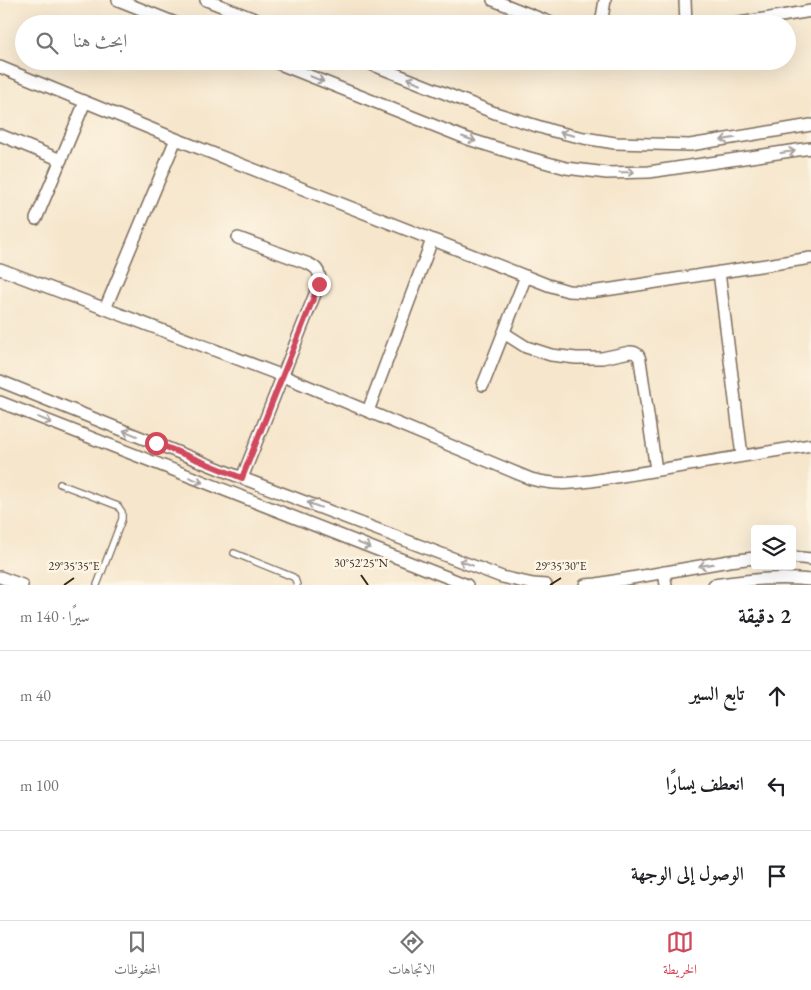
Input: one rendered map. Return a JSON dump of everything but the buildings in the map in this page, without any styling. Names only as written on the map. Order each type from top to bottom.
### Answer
[{"type":"street","points":[[118,0],[156,15]]},
{"type":"street","points":[[206,0],[244,15]]},
{"type":"street","points":[[493,0],[515,4],[536,15]]},
{"type":"street","points":[[602,15],[605,0]]},
{"type":"street","points":[[685,0],[686,15]]},
{"type":"street","points":[[787,15],[811,11]]},
{"type":"street","points":[[0,67],[176,140],[548,285],[568,291],[590,292],[811,258]]},
{"type":"street","points":[[295,70],[468,139],[566,168],[607,172],[649,172],[811,148]]},
{"type":"street","points":[[386,70],[495,113],[553,131],[615,143],[690,145],[811,125]]},
{"type":"street","points":[[36,219],[85,102]]},
{"type":"street","points":[[0,135],[61,160]]},
{"type":"street","points":[[105,309],[176,140]]},
{"type":"street","points":[[238,238],[309,264],[319,274],[319,284],[242,478]]},
{"type":"street","points":[[368,411],[432,240]]},
{"type":"street","points":[[0,269],[283,376],[531,479],[545,483],[572,483],[811,445]]},
{"type":"street","points":[[719,272],[742,456]]},
{"type":"street","points":[[483,385],[526,276]]},
{"type":"street","points":[[504,333],[526,347],[551,355],[576,358],[602,358],[630,352],[638,355],[656,470]]},
{"type":"street","points":[[0,381],[242,478],[502,577],[546,585]]},
{"type":"street","points":[[0,402],[467,585]]},
{"type":"street","points":[[796,557],[811,559]]},
{"type":"street","points":[[585,585],[751,558]]},
{"type":"street","points":[[664,572],[666,585]]},
{"type":"street","points":[[714,585],[775,578],[811,580]]},
{"type":"street","points":[[1,579],[22,585]]},
{"type":"lane","points":[[60,484],[118,506],[122,512],[122,519],[97,585]]},
{"type":"lane","points":[[234,553],[292,577],[297,585]]},
{"type":"route","points":[[156,443],[242,478],[319,284]]}]
